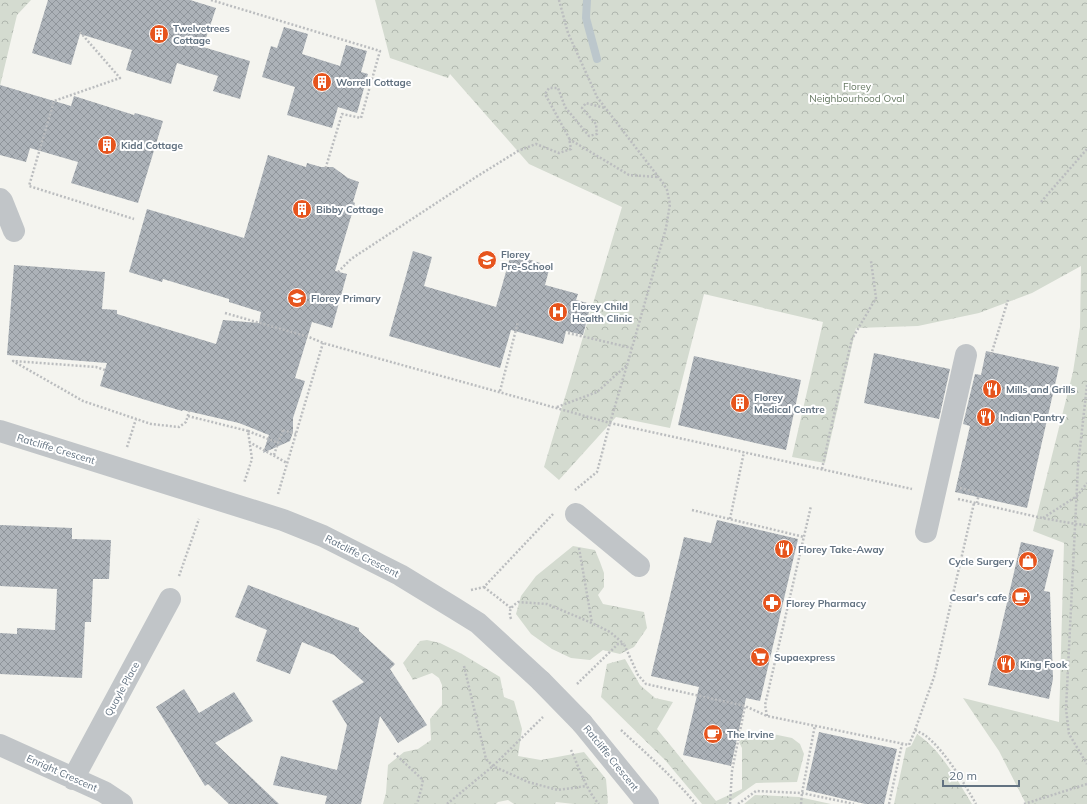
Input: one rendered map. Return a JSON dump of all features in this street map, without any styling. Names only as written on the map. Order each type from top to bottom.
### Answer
[{"type":"street","points":[[0,199],[14,231]]},
{"type":"street","points":[[926,532],[966,355]]},
{"type":"street","name":"Ratcliffe Crescent","points":[[0,431],[283,520],[323,536],[400,575],[478,623],[582,722],[648,804]]},
{"type":"street","points":[[568,506],[639,566]]},
{"type":"street","name":"Quayle Place","points":[[73,779],[170,599]]},
{"type":"street","name":"Enright Crescent","points":[[0,745],[104,792],[122,804]]},
{"type":"path","points":[[211,0],[380,51],[361,118],[342,114],[325,170]]},
{"type":"path","points":[[454,608],[469,591],[484,587],[568,506],[597,472],[666,228],[670,204],[667,190],[597,97],[568,33],[559,0]]},
{"type":"path","points":[[80,32],[120,78],[54,101],[30,186],[134,219]]},
{"type":"path","points":[[338,272],[351,259],[518,151],[536,144],[559,152],[571,149],[569,138],[545,94],[550,88],[558,88],[566,107],[589,136],[597,134],[596,124],[582,108],[586,103],[605,108]]},
{"type":"path","points":[[569,138],[628,175],[658,177]]},
{"type":"path","points":[[1041,202],[1087,149]]},
{"type":"path","points":[[822,469],[852,339],[876,298],[871,261]]},
{"type":"path","points":[[990,359],[1008,300]]},
{"type":"path","points":[[225,313],[309,337],[323,343],[500,391],[610,423],[1042,518],[1087,525]]},
{"type":"path","points":[[500,391],[518,322]]},
{"type":"path","points":[[568,333],[632,348]]},
{"type":"path","points":[[278,494],[323,343]]},
{"type":"path","points":[[105,370],[96,367],[13,361],[83,401],[151,424],[179,427],[186,422],[190,408]]},
{"type":"path","points":[[557,407],[597,392],[628,364]]},
{"type":"path","points":[[1087,385],[1078,466],[1066,709],[1070,734],[1087,764]]},
{"type":"path","points":[[188,416],[248,431],[278,443]]},
{"type":"path","points":[[274,455],[282,429],[296,434]]},
{"type":"path","points":[[244,484],[252,459],[248,431]]},
{"type":"path","points":[[249,442],[287,463]]},
{"type":"path","points":[[730,519],[744,452]]},
{"type":"path","points":[[484,587],[511,608],[518,602],[547,604],[610,632],[624,644],[638,675],[646,684],[746,706],[767,716],[909,745],[934,677],[979,493],[960,488],[962,481]]},
{"type":"path","points":[[1042,518],[1077,496],[1087,484]]},
{"type":"path","points":[[568,506],[578,541],[592,623]]},
{"type":"path","points":[[767,716],[765,705],[811,506]]},
{"type":"path","points":[[692,510],[804,537]]},
{"type":"path","points":[[170,599],[200,517]]},
{"type":"path","points":[[618,644],[624,644]]},
{"type":"path","points":[[464,666],[486,759],[493,766],[528,782],[558,790],[587,786]]},
{"type":"path","points":[[730,804],[732,771],[746,706]]},
{"type":"path","points":[[801,804],[815,725]]},
{"type":"path","points":[[621,730],[679,784],[696,804]]},
{"type":"path","points":[[915,730],[926,736],[940,750],[976,804]]},
{"type":"path","points":[[889,804],[902,744]]},
{"type":"path","points":[[569,745],[587,786],[599,804]]},
{"type":"path","points":[[394,753],[423,780],[417,804]]},
{"type":"path","points":[[447,804],[493,766]]},
{"type":"path","points":[[1024,804],[1087,784]]},
{"type":"path","points":[[738,804],[756,791],[802,793],[854,804]]},
{"type":"green space","points":[[0,0],[31,0],[17,15],[0,86]]},
{"type":"green space","name":"Florey Neighbourhood Oval","points":[[375,0],[1087,0],[1087,804],[1026,804],[999,751],[963,698],[1059,722],[1064,543],[1033,531],[1073,372],[1080,327],[1081,266],[1032,293],[979,313],[918,326],[856,328],[825,463],[792,457],[823,322],[704,294],[670,428],[616,417],[559,480],[544,467],[622,207],[529,164],[450,74],[448,78],[390,58]]},
{"type":"green space","points":[[573,546],[595,550],[604,573],[604,587],[598,595],[603,604],[644,612],[647,628],[634,647],[620,654],[603,650],[590,660],[571,658],[552,649],[531,634],[516,614],[521,596],[536,576]]},
{"type":"green space","points":[[427,640],[440,643],[462,654],[500,677],[504,697],[514,701],[522,729],[518,756],[541,760],[584,752],[606,779],[608,803],[574,804],[556,802],[555,804],[514,804],[508,800],[498,802],[496,804],[383,804],[386,793],[388,765],[404,752],[418,749],[431,740],[430,719],[442,705],[442,685],[439,678],[432,673],[413,680],[403,663],[420,641]]},
{"type":"green space","points":[[625,659],[640,685],[655,698],[673,702],[657,729],[716,801],[742,789],[742,748],[739,742],[748,733],[759,731],[792,738],[800,744],[804,754],[797,782],[756,783],[726,804],[702,804],[665,760],[601,697],[607,664]]},
{"type":"green space","points":[[917,734],[934,748],[972,804],[894,804],[906,748],[911,746]]},
{"type":"green space","points":[[755,795],[799,797],[831,804],[744,804]]},
{"type":"building","points":[[48,0],[190,0],[216,8],[203,47],[250,61],[240,99],[213,91],[218,76],[177,63],[171,84],[126,70],[132,50],[80,34],[71,65],[32,53]]},
{"type":"building","name":"Worrell Cottage","points":[[284,27],[308,34],[302,54],[340,66],[346,45],[367,51],[361,72],[368,74],[357,113],[338,107],[332,128],[287,115],[295,87],[262,77],[271,46],[277,48]]},
{"type":"building","points":[[0,85],[71,106],[74,96],[134,115],[135,113],[163,121],[138,203],[71,183],[78,162],[30,148],[26,162],[0,155]]},
{"type":"building","points":[[268,155],[306,167],[307,163],[321,167],[333,167],[348,178],[359,182],[353,202],[355,203],[335,271],[347,274],[332,328],[312,322],[295,378],[305,381],[293,418],[293,432],[290,441],[263,453],[269,435],[239,423],[182,411],[100,386],[107,363],[7,355],[14,265],[105,272],[102,309],[117,310],[117,314],[216,344],[223,320],[259,323],[261,312],[229,302],[229,299],[163,279],[162,282],[129,272],[147,209],[244,238]]},
{"type":"building","points":[[413,251],[432,257],[424,286],[496,307],[511,254],[550,266],[545,285],[578,294],[576,300],[591,304],[583,335],[566,331],[563,344],[511,330],[500,368],[389,336]]},
{"type":"building","points":[[986,351],[1059,367],[1027,508],[955,492],[970,426],[963,424],[975,374],[981,375]]},
{"type":"building","points":[[874,353],[950,369],[939,419],[864,403]]},
{"type":"building","name":"Florey Medical Centre","points":[[694,356],[801,380],[786,450],[678,425]]},
{"type":"building","points":[[717,520],[798,539],[760,701],[746,698],[731,766],[683,755],[699,687],[651,676],[684,537],[711,543]]},
{"type":"building","points":[[0,525],[72,528],[72,539],[111,540],[109,579],[93,579],[91,622],[85,622],[82,678],[0,674],[0,633],[17,634],[17,628],[55,630],[57,589],[0,586]]},
{"type":"building","points":[[1021,542],[1054,550],[1044,591],[1050,592],[1053,679],[1049,699],[988,685]]},
{"type":"building","points":[[248,585],[359,628],[359,631],[395,664],[390,669],[427,725],[398,743],[380,716],[361,804],[325,804],[327,796],[273,785],[281,756],[337,770],[347,725],[332,701],[364,682],[334,655],[302,642],[290,674],[256,661],[267,630],[235,617]]},
{"type":"building","points":[[184,689],[199,713],[234,692],[253,721],[215,743],[279,804],[229,804],[208,784],[205,786],[156,707]]},
{"type":"building","points":[[819,732],[897,749],[884,804],[865,804],[806,790]]},
{"type":"waterway","points":[[587,0],[586,18],[597,59]]},
{"type":"place","name":"Twelvetrees Cottage","points":[[159,34]]},
{"type":"place","name":"Worrell Cottage","points":[[322,82]]},
{"type":"place","name":"Kidd Cottage","points":[[107,145]]},
{"type":"place","name":"Bibby Cottage","points":[[302,209]]},
{"type":"place","name":"Florey Pre-School","points":[[487,260]]},
{"type":"place","name":"Florey Primary","points":[[297,298]]},
{"type":"place","name":"Florey Child Health Clinic","points":[[558,312]]},
{"type":"place","name":"Mills and Grills","points":[[992,389]]},
{"type":"place","name":"Florey Medical Centre","points":[[740,403]]},
{"type":"place","name":"Indian Pantry","points":[[986,417]]},
{"type":"place","name":"Florey Take-Away","points":[[784,549]]},
{"type":"place","name":"Cycle Surgery","points":[[1028,561]]},
{"type":"place","name":"Cesar's cafe","points":[[1021,597]]},
{"type":"place","name":"Florey Pharmacy","points":[[772,603]]},
{"type":"place","name":"Supaexpress","points":[[760,657]]},
{"type":"place","name":"King Fook","points":[[1006,664]]},
{"type":"place","name":"The Irvine","points":[[713,734]]}]
